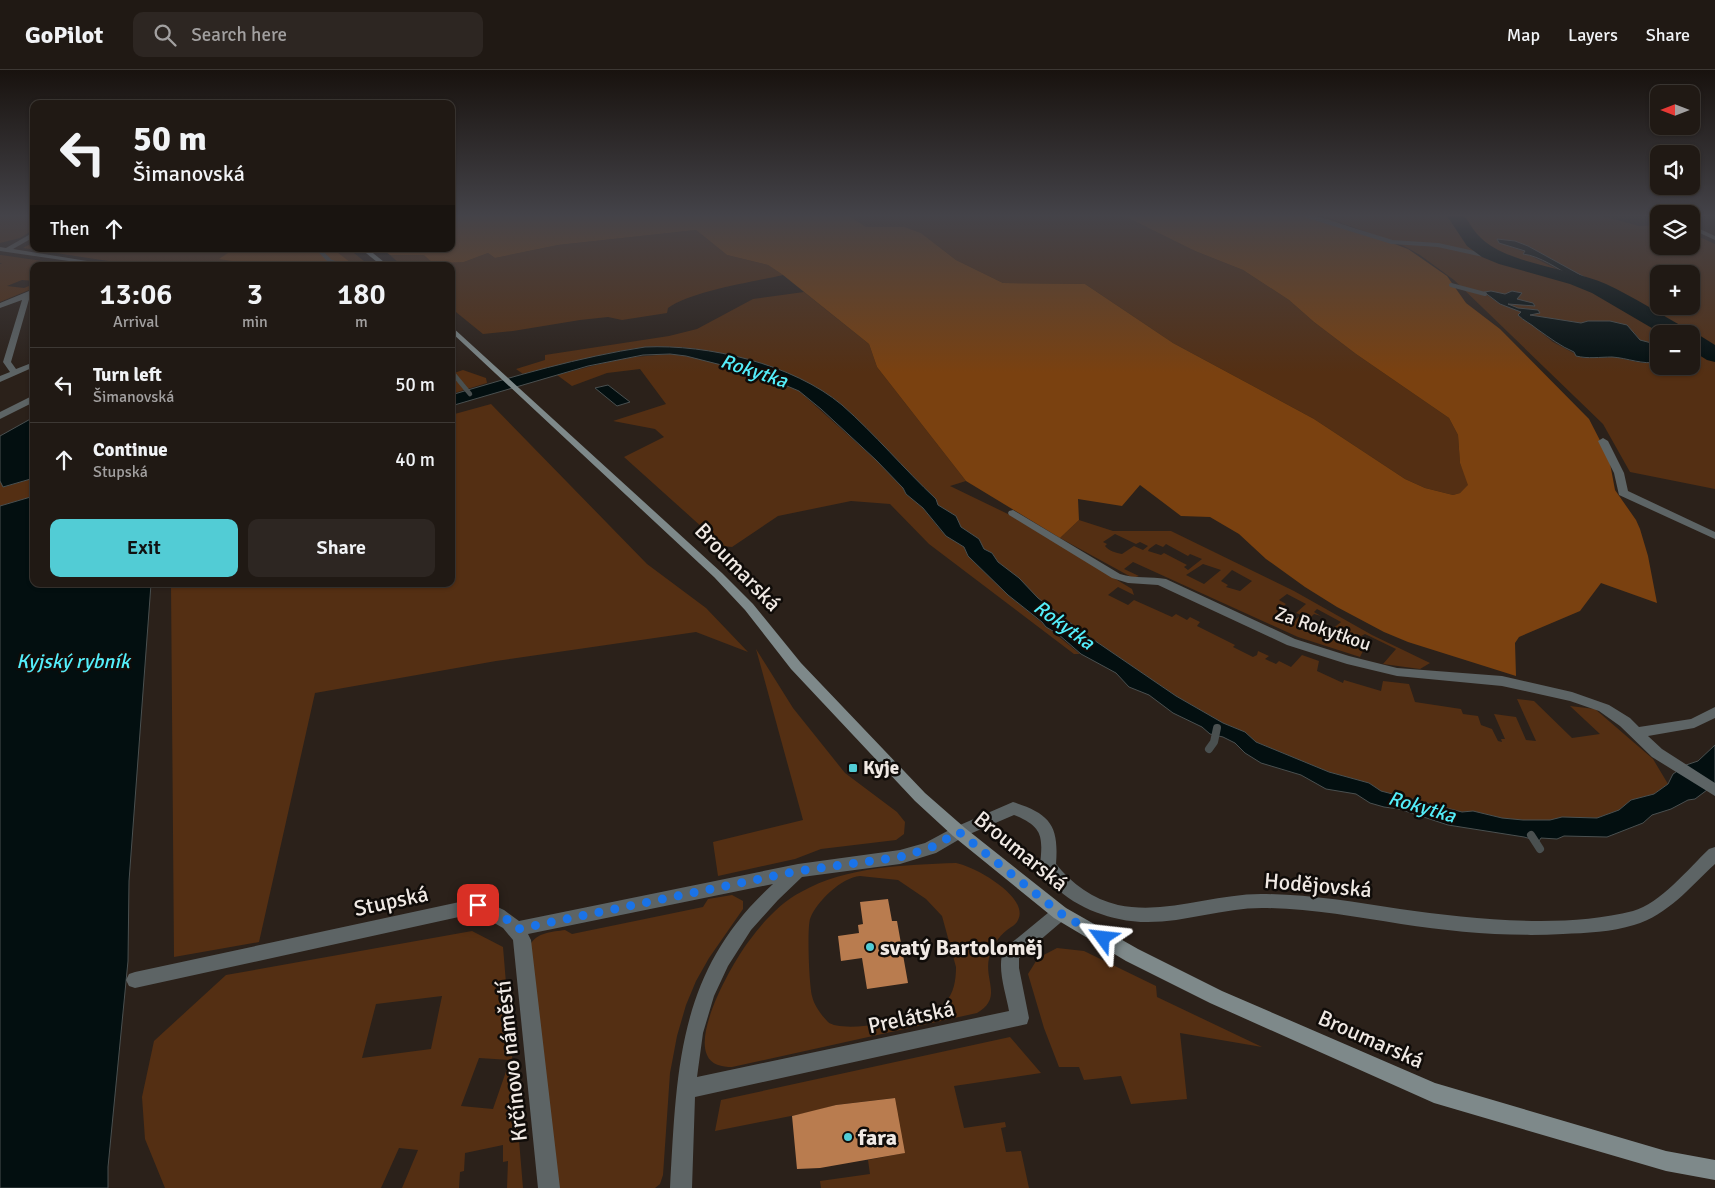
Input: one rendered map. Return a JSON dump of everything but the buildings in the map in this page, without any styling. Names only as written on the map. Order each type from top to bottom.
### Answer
[{"type":"street","points":[[0,306],[30,293]]},
{"type":"street","points":[[14,372],[7,362],[30,296]]},
{"type":"street","name":"Broumarská","points":[[455,332],[718,575],[749,607],[796,666],[920,797],[959,832],[1060,913],[1132,955],[1216,997],[1434,1093],[1666,1161],[1715,1170]]},
{"type":"street","points":[[0,379],[30,366]]},
{"type":"street","points":[[0,416],[30,400]]},
{"type":"street","points":[[1604,441],[1619,473],[1623,493],[1715,536]]},
{"type":"street","name":"Za Rokytkou","points":[[1013,513],[1116,576],[1132,581],[1151,580],[1162,582],[1311,649],[1397,672],[1502,681],[1572,697],[1604,708],[1625,722],[1657,753],[1715,790]]},
{"type":"street","points":[[1637,733],[1694,723],[1715,712]]},
{"type":"street","name":"Hodějovská","points":[[804,870],[900,857],[930,848],[959,832],[990,820],[1012,808],[1040,821],[1049,834],[1048,866],[1058,881],[1095,905],[1129,914],[1153,916],[1211,905],[1267,902],[1309,903],[1496,927],[1565,928],[1635,918],[1662,903],[1715,854]]},
{"type":"street","points":[[518,929],[804,870]]},
{"type":"street","points":[[681,1188],[686,1089],[694,1033],[705,996],[722,960],[745,925],[772,895],[804,870]]},
{"type":"street","name":"Stupská","points":[[135,980],[478,905],[508,920],[518,929]]},
{"type":"street","name":"Prelátská","points":[[686,1089],[1020,1018],[1010,968],[1010,955],[1060,913]]},
{"type":"street","name":"Krčínovo náměstí","points":[[518,929],[522,940],[549,1188]]},
{"type":"shaded area","points":[[0,268],[30,268],[30,281],[22,280],[7,286],[24,288],[30,286],[30,290],[0,302]]},
{"type":"shaded area","points":[[455,268],[773,268],[783,275],[691,297],[668,308],[667,313],[622,320],[608,317],[580,320],[483,334],[455,311]]},
{"type":"shaded area","points":[[773,268],[973,268],[1003,283],[1085,284],[1173,343],[1314,419],[1405,479],[1425,488],[1453,495],[1460,493],[1468,485],[1460,463],[1458,435],[1449,418],[1356,354],[1289,300],[1238,268],[1436,268],[1447,276],[1466,303],[1500,329],[1589,419],[1609,458],[1615,490],[1640,529],[1648,556],[1657,603],[1601,583],[1580,611],[1519,637],[1515,643],[1516,676],[1408,642],[1384,632],[1337,607],[1305,587],[1266,559],[1239,534],[1210,517],[1181,516],[1140,485],[1122,506],[1078,499],[1079,520],[1060,538],[966,481],[877,367],[869,344]]},
{"type":"shaded area","points":[[973,268],[1238,268],[1243,270],[1289,300],[1356,354],[1449,418],[1458,435],[1460,463],[1469,485],[1460,493],[1453,495],[1425,488],[1405,479],[1314,419],[1173,343],[1085,284],[1003,283]]},
{"type":"shaded area","points":[[1438,268],[1555,268],[1572,277],[1573,280],[1608,291],[1567,268],[1650,268],[1650,315],[1700,315],[1700,268],[1715,268],[1715,489],[1630,472],[1603,424],[1454,280]],"holes":[[[1491,291],[1505,294],[1512,291],[1521,293],[1517,299],[1526,305],[1507,304],[1518,308],[1538,310],[1540,313],[1528,315],[1581,323],[1588,321],[1634,332],[1640,340],[1650,343],[1650,325],[1700,325],[1700,375],[1650,375],[1650,363],[1643,363],[1614,357],[1583,358],[1553,342],[1532,325],[1521,312],[1500,304],[1484,293]]]},
{"type":"shaded area","points":[[804,292],[869,344],[877,367],[966,481],[950,486],[1010,515],[1132,589],[1134,595],[1118,587],[1108,595],[1128,605],[1134,600],[1172,617],[1176,614],[1187,620],[1190,617],[1200,622],[1197,626],[1235,645],[1233,647],[1253,657],[1257,655],[1258,651],[1269,656],[1265,659],[1276,664],[1279,661],[1291,667],[1302,655],[1319,661],[1317,671],[1343,683],[1344,680],[1381,691],[1383,681],[1409,684],[1415,702],[1461,709],[1463,714],[1478,716],[1481,725],[1492,729],[1498,741],[1502,742],[1501,739],[1505,739],[1494,714],[1516,717],[1526,740],[1536,741],[1517,699],[1534,701],[1572,738],[1600,734],[1570,706],[1595,709],[1653,759],[1668,784],[1654,794],[1631,800],[1619,810],[1597,818],[1562,817],[1550,820],[1523,820],[1502,818],[1473,811],[1462,812],[1381,791],[1369,783],[1329,772],[1256,742],[1245,732],[1223,723],[1176,696],[1081,633],[1038,598],[998,562],[992,553],[984,549],[979,539],[961,527],[955,516],[938,505],[936,499],[842,405],[823,391],[800,379],[775,368],[721,353],[668,347],[629,350],[523,374],[516,369],[545,360],[545,355],[669,336],[697,329],[753,299]]},
{"type":"shaded area","points":[[670,354],[705,359],[743,369],[799,391],[876,460],[903,488],[906,494],[923,508],[941,531],[964,547],[968,556],[1008,595],[1080,654],[1074,654],[929,544],[890,504],[851,501],[778,516],[732,547],[723,546],[624,457],[664,437],[655,429],[613,421],[666,404],[640,369],[607,373],[572,386],[557,375],[623,358]]},
{"type":"shaded area","points":[[463,370],[486,378],[487,383],[455,393],[455,373]]},
{"type":"shaded area","points":[[491,404],[647,564],[706,608],[748,652],[696,632],[496,661],[315,693],[259,942],[174,957],[171,587],[455,587],[455,414]]},
{"type":"shaded area","points":[[30,479],[30,497],[0,506],[0,481],[4,487]]},
{"type":"shaded area","points":[[1079,520],[1113,531],[1171,531],[1294,591],[1372,635],[1430,663],[1420,669],[1383,664],[1396,649],[1365,634],[1361,636],[1357,634],[1351,640],[1365,647],[1360,657],[1298,637],[1133,562],[1124,569],[1139,576],[1133,578],[1060,538]],"holes":[[[1115,534],[1136,544],[1140,542],[1148,546],[1143,550],[1134,546],[1122,554],[1108,549],[1105,546],[1107,544],[1103,542]],[[1156,544],[1163,547],[1166,544],[1188,556],[1190,554],[1202,559],[1188,570],[1184,567],[1187,565],[1164,553],[1161,555],[1148,551]],[[1203,564],[1221,570],[1204,584],[1186,575]],[[1232,570],[1252,581],[1240,591],[1226,587],[1228,585],[1221,581]],[[1287,594],[1306,604],[1296,613],[1301,615],[1294,621],[1277,612],[1286,604],[1279,600]],[[1317,609],[1341,622],[1331,630],[1317,623],[1313,625],[1306,622],[1314,614],[1321,616],[1314,612]]]},
{"type":"shaded area","points":[[756,649],[793,708],[845,773],[897,812],[905,822],[904,834],[896,840],[821,849],[795,859],[718,876],[713,842],[803,820]]},
{"type":"shaded area","points":[[956,863],[987,876],[998,884],[1016,902],[1020,911],[1017,922],[1001,936],[990,954],[988,966],[991,995],[985,1007],[977,1013],[732,1067],[717,1065],[711,1061],[707,1055],[705,1043],[706,1029],[718,996],[742,951],[760,927],[779,907],[793,896],[819,883],[857,872],[897,866]],"holes":[[[853,877],[898,880],[926,899],[942,916],[956,967],[951,995],[945,1003],[936,1009],[905,1019],[868,1026],[850,1027],[837,1026],[828,1022],[816,1006],[811,990],[809,934],[810,919],[813,912],[830,892]]]},
{"type":"shaded area","points":[[732,895],[743,901],[743,909],[709,958],[696,981],[686,1005],[677,1036],[670,1073],[663,1175],[660,1184],[655,1188],[557,1188],[530,945],[537,937],[545,933],[565,930],[572,934],[703,907],[708,899]]},
{"type":"shaded area","points":[[472,931],[503,947],[523,1188],[507,1188],[508,1161],[503,1162],[503,1145],[465,1153],[464,1171],[460,1172],[459,1188],[402,1188],[418,1150],[399,1148],[381,1188],[165,1188],[145,1139],[142,1097],[154,1041],[226,975]],"holes":[[[442,996],[431,1049],[362,1058],[376,1004]],[[479,1058],[510,1060],[493,1109],[461,1106]]]},
{"type":"shaded area","points":[[1057,948],[1084,951],[1156,986],[1157,997],[1262,1047],[1180,1033],[1187,1099],[1131,1104],[1121,1076],[1084,1080],[1079,1067],[1059,1067],[1044,1028],[1028,974],[1038,958]]},
{"type":"shaded area","points":[[1010,1037],[1041,1073],[954,1086],[964,1128],[1005,1122],[1006,1127],[1001,1128],[1006,1152],[1021,1151],[1029,1188],[821,1188],[820,1181],[870,1174],[868,1160],[904,1153],[894,1098],[836,1105],[811,1112],[715,1131],[721,1100]]},
{"type":"water","points":[[1557,268],[1568,268],[1608,290],[1605,293],[1573,280],[1572,277]]},
{"type":"water","points":[[1491,291],[1505,294],[1512,291],[1522,293],[1517,299],[1533,303],[1535,306],[1508,304],[1518,308],[1538,310],[1540,313],[1530,315],[1581,323],[1588,321],[1610,321],[1627,325],[1640,340],[1650,343],[1650,363],[1612,357],[1590,358],[1576,356],[1574,352],[1555,342],[1520,317],[1518,315],[1521,312],[1500,304],[1484,292]]},
{"type":"water","points":[[645,347],[670,347],[722,353],[749,359],[775,368],[799,378],[822,391],[842,405],[866,428],[936,499],[938,505],[956,516],[961,527],[979,539],[984,549],[992,553],[998,562],[1019,578],[1038,598],[1081,633],[1176,696],[1223,723],[1245,732],[1256,742],[1329,772],[1369,783],[1381,791],[1462,812],[1473,811],[1502,818],[1523,820],[1550,820],[1562,817],[1597,818],[1619,810],[1631,800],[1654,794],[1668,784],[1673,774],[1686,765],[1698,761],[1715,745],[1715,784],[1695,799],[1688,800],[1671,809],[1652,815],[1643,823],[1607,837],[1564,836],[1557,839],[1541,838],[1539,841],[1448,825],[1399,809],[1370,803],[1356,794],[1326,789],[1301,775],[1261,763],[1245,753],[1235,743],[1223,737],[1210,734],[1202,727],[1173,713],[1149,695],[1129,687],[1116,673],[1081,654],[1008,595],[968,556],[964,547],[946,536],[923,508],[906,494],[903,488],[876,460],[799,391],[761,375],[686,356],[670,354],[643,355],[588,366],[455,405],[455,394],[523,374]]},
{"type":"water","points":[[608,385],[630,402],[617,406],[595,388]]},
{"type":"water","points":[[30,419],[30,479],[3,487],[0,481],[0,436]]},
{"type":"water","name":"Kyjský rybník","points":[[30,497],[30,587],[151,587],[129,881],[128,961],[108,1167],[108,1188],[0,1188],[0,506]]},
{"type":"waterway","name":"Rokytka","points":[[1535,268],[1577,280],[1599,289],[1663,325]]},
{"type":"waterway","points":[[1451,285],[1485,294]]},
{"type":"waterway","name":"Rokytka","points":[[1700,346],[1715,355]]},
{"type":"waterway","points":[[455,376],[470,394]]},
{"type":"waterway","points":[[1209,749],[1214,742],[1217,728]]},
{"type":"waterway","points":[[1531,835],[1540,849]]},
{"type":"place","name":"Kyje","points":[[853,768]]},
{"type":"place","name":"svatý Bartoloměj","points":[[870,947]]},
{"type":"place","name":"fara","points":[[848,1137]]},
{"type":"route","points":[[478,905],[508,920],[518,929],[798,871],[900,857],[930,848],[959,832],[1060,913],[1103,938]]}]
